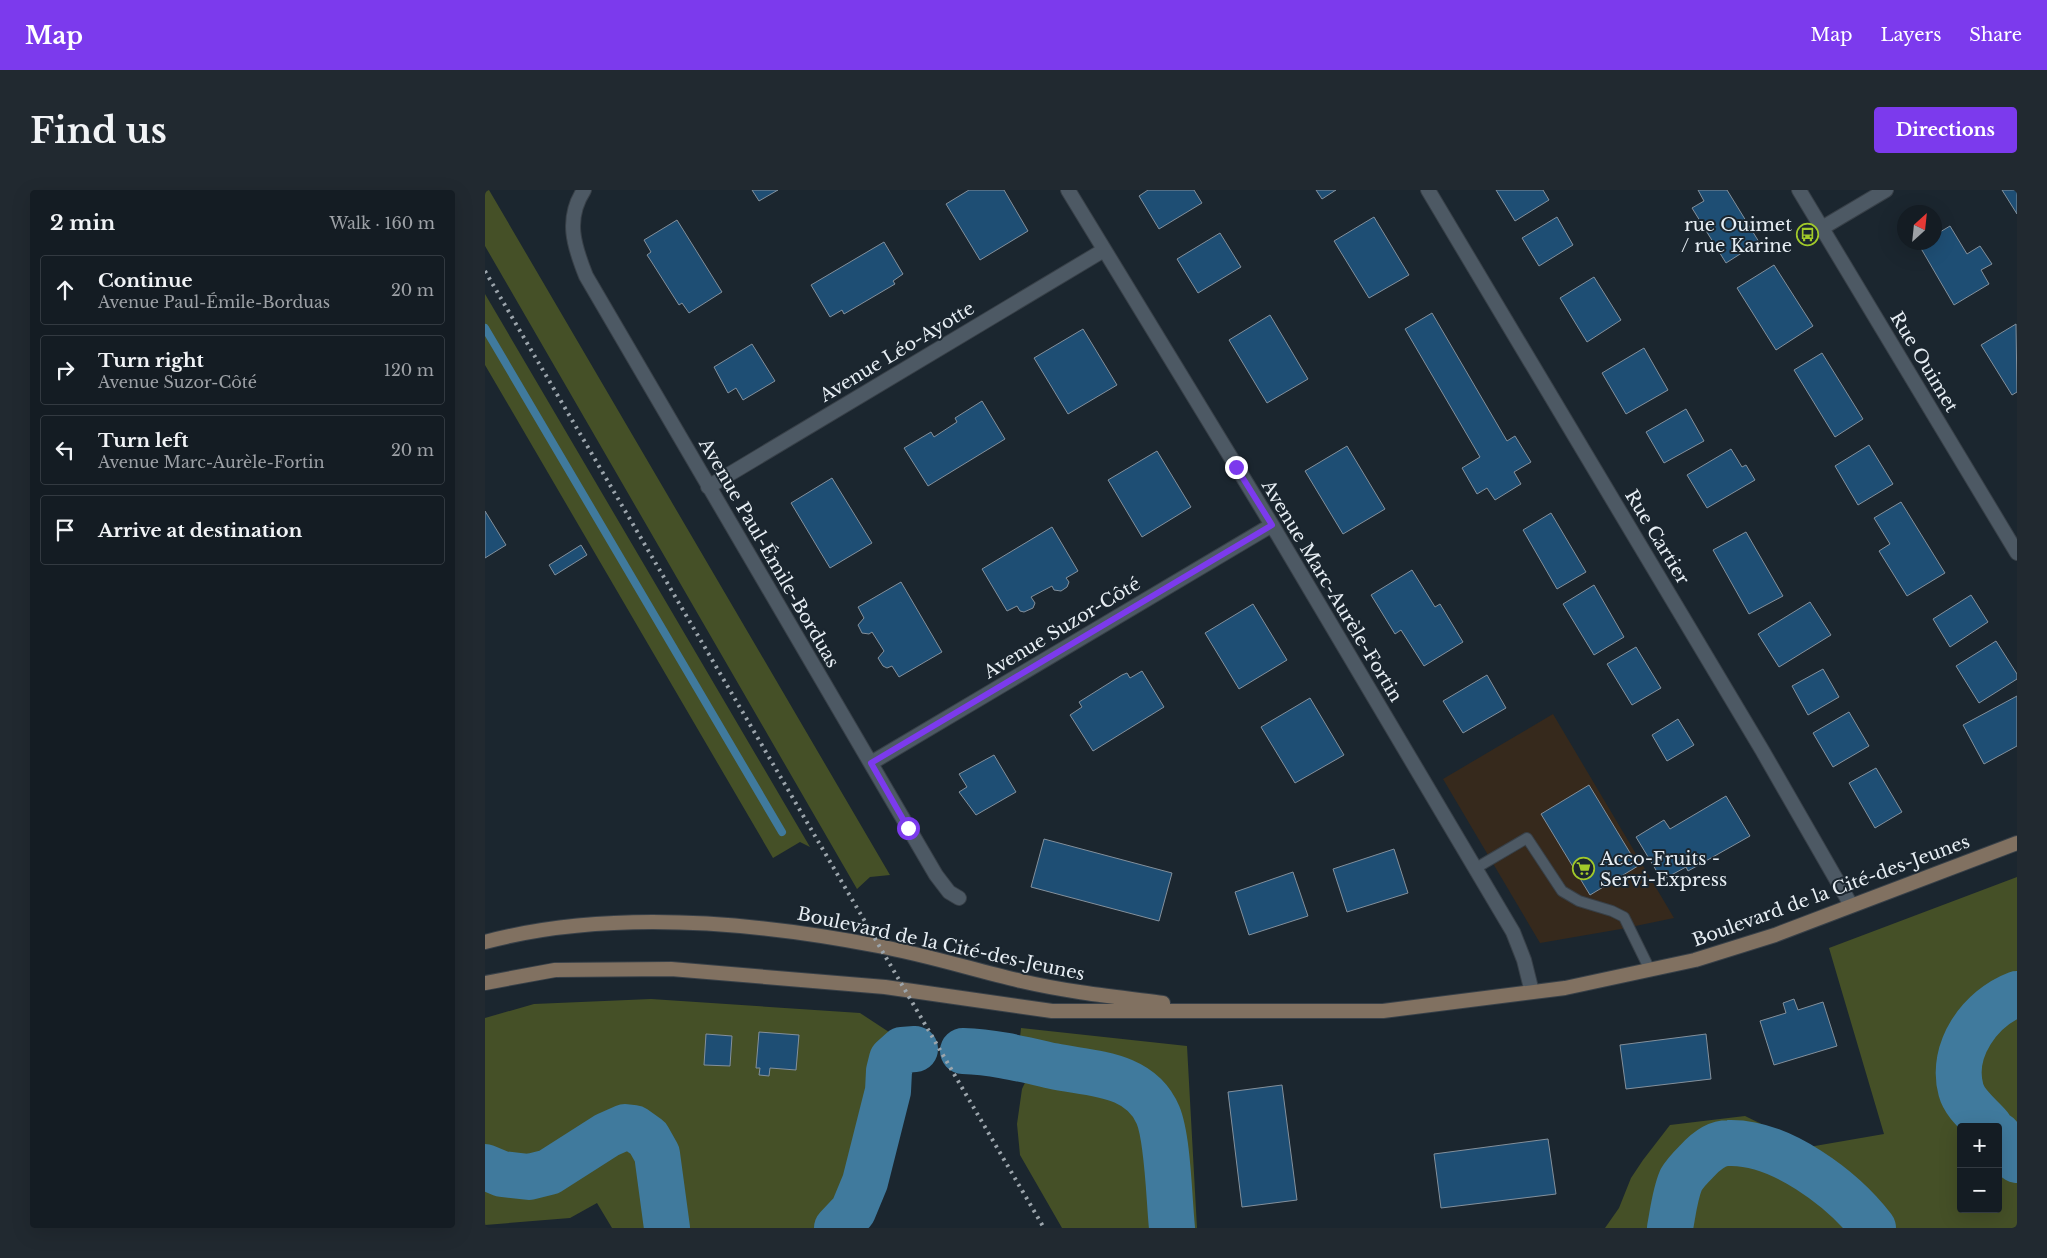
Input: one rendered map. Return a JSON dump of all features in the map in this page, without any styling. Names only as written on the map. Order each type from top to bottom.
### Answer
[{"type":"main road","name":"Boulevard de la Cité-des-Jeunes","points":[[485,983],[555,970],[671,969],[885,987],[1052,1011],[1383,1011],[1532,992],[1650,970],[1738,948],[2017,843]]},
{"type":"main road","name":"Boulevard de la Cité-des-Jeunes","points":[[485,942],[525,933],[609,924],[750,927],[823,936],[879,946],[1065,990],[1211,1010]]},
{"type":"street","name":"Avenue Paul-Émile-Borduas","points":[[584,190],[577,201],[573,214],[574,245],[586,276],[941,884],[959,898]]},
{"type":"street","name":"Avenue Marc-Aurèle-Fortin","points":[[1068,190],[1272,525],[1476,868],[1513,932],[1524,960],[1532,992]]},
{"type":"street","name":"Rue Cartier","points":[[1428,190],[1757,742],[1851,905]]},
{"type":"street","name":"Rue Ouimet","points":[[1799,190],[2017,553]]},
{"type":"street","points":[[1822,228],[1886,190]]},
{"type":"street","name":"Avenue Léo-Ayotte","points":[[708,487],[1104,250]]},
{"type":"street","name":"Avenue Suzor-Côté","points":[[871,763],[1272,525]]},
{"type":"lane","points":[[1476,868],[1527,838],[1562,891],[1585,903],[1612,911],[1624,917],[1650,970]]},
{"type":"shaded area","points":[[1553,714],[1674,918],[1540,943],[1443,779]]},
{"type":"green space","points":[[485,190],[489,190],[890,875],[870,877],[857,889],[485,246]]},
{"type":"green space","points":[[485,294],[810,847],[800,842],[773,858],[485,365]]},
{"type":"green space","points":[[2017,877],[2017,1228],[1605,1228],[1619,1208],[1631,1178],[1670,1125],[1745,1116],[1809,1147],[1884,1134],[1829,948]]},
{"type":"green space","points":[[651,999],[860,1013],[892,1034],[904,1097],[879,1181],[858,1228],[612,1228],[597,1203],[570,1218],[485,1225],[485,1018],[534,1004]]},
{"type":"green space","points":[[1021,1028],[1187,1046],[1197,1228],[1062,1228],[1020,1155],[1017,1124],[1022,1089],[1041,1049],[1020,1038]]},
{"type":"building","points":[[752,190],[778,190],[759,201]]},
{"type":"building","points":[[969,190],[1004,190],[1028,231],[980,260],[946,204]]},
{"type":"building","points":[[1148,190],[1194,190],[1202,203],[1159,229],[1139,196]]},
{"type":"building","points":[[1316,190],[1336,190],[1322,199]]},
{"type":"building","points":[[1496,190],[1543,190],[1549,200],[1515,221]]},
{"type":"building","points":[[1698,190],[1727,190],[1759,242],[1726,263],[1692,208],[1704,201]]},
{"type":"building","points":[[2002,190],[2017,190],[2017,214]]},
{"type":"building","points":[[1374,217],[1409,275],[1369,298],[1334,241]]},
{"type":"building","points":[[1557,217],[1573,245],[1539,266],[1522,238]]},
{"type":"building","points":[[677,220],[722,292],[689,313],[682,303],[679,305],[647,255],[651,252],[644,240]]},
{"type":"building","points":[[1950,226],[1967,254],[1980,246],[1992,264],[1981,270],[1989,284],[1954,305],[1922,250],[1942,250],[1942,231]]},
{"type":"building","points":[[1220,233],[1241,267],[1198,293],[1177,259]]},
{"type":"building","points":[[884,242],[903,274],[893,281],[895,284],[844,314],[842,310],[830,317],[811,285]]},
{"type":"building","points":[[1774,265],[1813,326],[1776,350],[1737,288]]},
{"type":"building","points":[[1594,277],[1621,320],[1587,342],[1560,298]]},
{"type":"building","points":[[1432,313],[1507,441],[1515,436],[1531,462],[1514,472],[1521,484],[1495,500],[1487,488],[1477,494],[1462,468],[1480,457],[1405,329]]},
{"type":"building","points":[[1270,315],[1308,379],[1267,403],[1229,340]]},
{"type":"building","points":[[2016,324],[2017,392],[2012,395],[1981,345]]},
{"type":"building","points":[[1083,329],[1117,385],[1068,414],[1034,358]]},
{"type":"building","points":[[752,344],[775,381],[743,400],[736,388],[728,393],[714,367]]},
{"type":"building","points":[[1644,348],[1668,390],[1626,414],[1602,373]]},
{"type":"building","points":[[1822,353],[1863,419],[1835,437],[1794,370]]},
{"type":"building","points":[[982,401],[1005,439],[928,486],[904,448],[931,432],[934,437],[957,422],[955,418]]},
{"type":"building","points":[[1686,409],[1704,441],[1664,463],[1646,432]]},
{"type":"building","points":[[1869,445],[1893,484],[1858,505],[1835,466]]},
{"type":"building","points":[[1347,446],[1385,509],[1343,534],[1305,471]]},
{"type":"building","points":[[1731,449],[1742,467],[1746,465],[1755,480],[1707,508],[1687,475]]},
{"type":"building","points":[[1157,451],[1191,507],[1142,537],[1108,480]]},
{"type":"building","points":[[832,478],[872,543],[830,568],[791,503]]},
{"type":"building","points":[[1901,502],[1945,573],[1907,596],[1879,551],[1890,544],[1874,518]]},
{"type":"building","points":[[485,511],[506,545],[485,558]]},
{"type":"building","points":[[1551,513],[1586,572],[1557,589],[1523,530]]},
{"type":"building","points":[[1052,527],[1078,571],[1066,578],[1069,582],[1067,587],[1061,591],[1054,590],[1052,586],[1031,597],[1035,603],[1033,608],[1024,612],[1020,611],[1017,606],[1007,611],[982,569]]},
{"type":"building","points":[[1746,532],[1783,596],[1749,614],[1713,550]]},
{"type":"building","points":[[581,545],[587,555],[555,575],[549,565]]},
{"type":"building","points":[[1412,570],[1435,607],[1440,604],[1463,642],[1424,666],[1401,630],[1395,634],[1371,595]]},
{"type":"building","points":[[901,582],[942,652],[899,677],[892,666],[887,668],[883,666],[878,658],[884,651],[872,632],[869,634],[862,633],[858,625],[864,618],[858,607]]},
{"type":"building","points":[[1594,585],[1624,637],[1594,655],[1563,604]]},
{"type":"building","points":[[1971,595],[1988,622],[1950,647],[1933,619]]},
{"type":"building","points":[[1810,602],[1831,635],[1779,667],[1758,634]]},
{"type":"building","points":[[1253,604],[1287,660],[1239,689],[1205,633]]},
{"type":"building","points":[[1996,641],[2017,674],[2017,679],[1979,703],[1956,666]]},
{"type":"building","points":[[1636,647],[1661,688],[1632,705],[1607,664]]},
{"type":"building","points":[[1823,669],[1839,697],[1808,715],[1792,686]]},
{"type":"building","points":[[1142,671],[1164,707],[1093,751],[1070,715],[1082,707],[1079,702],[1122,675],[1127,673],[1130,678]]},
{"type":"building","points":[[1487,675],[1506,708],[1463,733],[1443,701]]},
{"type":"building","points":[[2017,696],[2017,746],[1984,764],[1963,725]]},
{"type":"building","points":[[1310,698],[1344,755],[1295,783],[1261,727]]},
{"type":"building","points":[[1849,712],[1869,746],[1833,767],[1813,733]]},
{"type":"building","points":[[1678,719],[1694,745],[1667,761],[1652,735]]},
{"type":"building","points":[[994,755],[1016,792],[976,815],[959,792],[967,787],[959,774]]},
{"type":"building","points":[[1876,768],[1902,812],[1875,828],[1849,783]]},
{"type":"building","points":[[1589,785],[1638,866],[1590,895],[1541,814]]},
{"type":"building","points":[[1726,796],[1750,836],[1688,871],[1686,867],[1662,880],[1636,837],[1664,820],[1670,829]]},
{"type":"building","points":[[1044,839],[1172,873],[1159,921],[1031,887]]},
{"type":"building","points":[[1394,849],[1408,893],[1347,912],[1333,869]]},
{"type":"building","points":[[1293,872],[1308,916],[1249,935],[1235,892]]},
{"type":"building","points":[[1794,999],[1798,1010],[1823,1002],[1837,1046],[1774,1065],[1760,1021],[1786,1013],[1783,1003]]},
{"type":"building","points":[[759,1032],[799,1035],[796,1070],[770,1068],[769,1076],[759,1075],[760,1068],[756,1068]]},
{"type":"building","points":[[706,1034],[732,1036],[730,1066],[704,1065]]},
{"type":"building","points":[[1706,1034],[1711,1079],[1626,1089],[1620,1045]]},
{"type":"building","points":[[1282,1085],[1297,1200],[1242,1207],[1228,1092]]},
{"type":"building","points":[[1548,1139],[1556,1194],[1441,1208],[1434,1154]]},
{"type":"waterway","points":[[485,328],[782,832]]},
{"type":"waterway","points":[[1986,1123],[1963,1095],[1959,1075],[1960,1060],[1964,1046],[1980,1020],[1991,1009],[2017,994]]},
{"type":"waterway","points":[[837,1228],[853,1211],[865,1182],[888,1091],[892,1059],[902,1050],[915,1049]]},
{"type":"waterway","points":[[963,1051],[997,1054],[1113,1077],[1139,1090],[1150,1101],[1158,1115],[1161,1126],[1166,1154],[1172,1228]]},
{"type":"waterway","points":[[485,1167],[502,1174],[529,1177],[549,1172],[607,1135],[625,1127],[634,1128],[648,1138],[657,1154],[667,1228]]},
{"type":"waterway","points":[[2002,1140],[2017,1160]]},
{"type":"waterway","points":[[1670,1228],[1679,1185],[1683,1177],[1706,1152],[1724,1143],[1748,1144],[1768,1150],[1809,1170],[1845,1198],[1873,1228]]},
{"type":"railway","points":[[485,271],[1044,1228]]},
{"type":"place","name":"rue Ouimet / rue Karine","points":[[1808,235]]},
{"type":"place","name":"Acco-Fruits - Servi-Express","points":[[1584,869]]},
{"type":"route","points":[[908,828],[871,763],[1272,525],[1236,467]]}]
